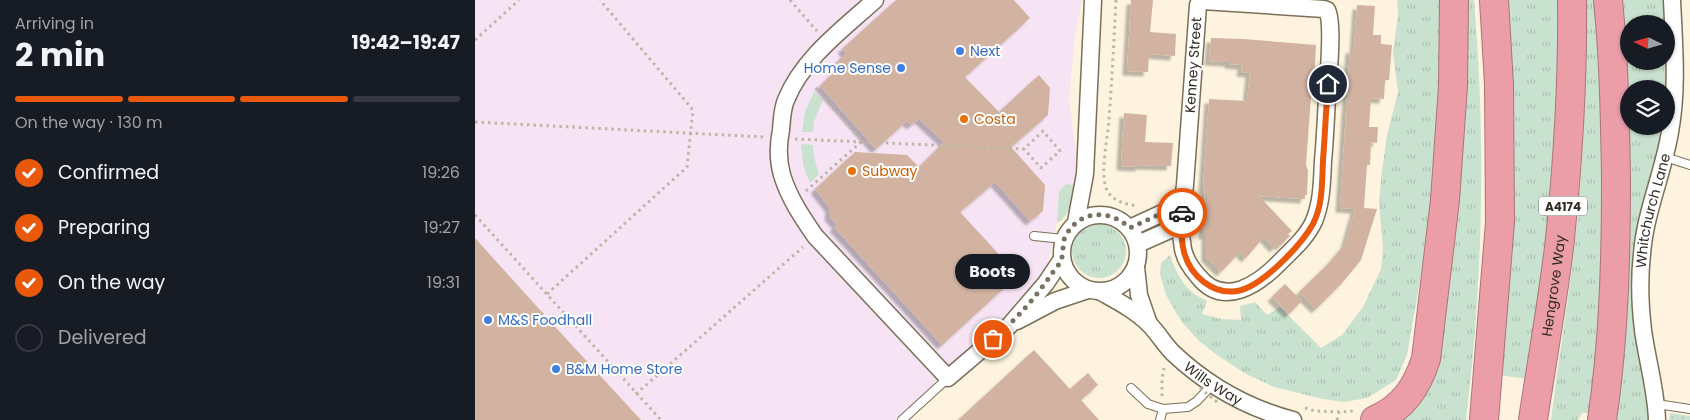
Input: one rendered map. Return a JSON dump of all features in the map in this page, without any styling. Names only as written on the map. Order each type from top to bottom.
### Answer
[{"type":"highway","points":[[1375,420],[1387,414],[1407,397],[1418,381],[1426,358],[1446,191],[1453,86],[1454,0]]},
{"type":"highway","points":[[1485,408],[1500,222],[1499,84],[1494,0]]},
{"type":"highway","name":"Hengrove Way","points":[[1534,416],[1559,240],[1567,156],[1571,94],[1573,0]]},
{"type":"highway","points":[[1602,420],[1610,355],[1616,256],[1613,48],[1608,0]]},
{"type":"street","points":[[875,0],[828,42],[809,62],[791,90],[785,102],[789,140],[779,160],[782,176],[800,214],[815,236],[947,378],[1009,326],[1046,283],[1062,259],[1064,239],[1077,222],[1092,215],[1111,216],[1130,228],[1138,244],[1181,225]]},
{"type":"street","points":[[1077,222],[1085,174],[1093,0]]},
{"type":"street","name":"Kenney Street","points":[[1203,0],[1327,10],[1330,18],[1329,64],[1322,181],[1319,208],[1314,222],[1304,238],[1268,275],[1250,287],[1237,291],[1223,291],[1211,288],[1191,268],[1183,250],[1181,225],[1195,32],[1199,3],[1203,0]]},
{"type":"street","name":"Whitchurch Lane","points":[[1657,412],[1643,331],[1640,295],[1642,253],[1646,226],[1665,157],[1675,104],[1676,78],[1672,0]]},
{"type":"street","points":[[1085,174],[1090,195],[1100,214]]},
{"type":"street","points":[[1130,228],[1182,204]]},
{"type":"street","name":"Wills Way","points":[[1138,244],[1139,256],[1136,266],[1139,295],[1149,324]]},
{"type":"street","name":"Wills Way","points":[[1062,259],[1067,272],[1076,283],[1126,306],[1149,324],[1173,353],[1206,387],[1248,405],[1293,420]]},
{"type":"street","points":[[1009,326],[1055,301],[1095,291],[1112,290],[1131,277],[1136,266]]},
{"type":"lane","points":[[1665,157],[1690,165]]},
{"type":"lane","points":[[1033,236],[1064,239]]},
{"type":"lane","points":[[902,420],[947,378]]},
{"type":"lane","points":[[1131,388],[1148,404],[1163,409],[1188,407],[1197,401],[1206,387]]},
{"type":"lane","points":[[1160,420],[1163,409]]},
{"type":"lane","points":[[1657,412],[1690,409]]},
{"type":"path","points":[[475,40],[519,0]]},
{"type":"path","points":[[547,294],[687,167],[693,110],[600,0]]},
{"type":"path","points":[[789,0],[828,42]]},
{"type":"path","points":[[807,92],[811,84],[862,141]]},
{"type":"path","points":[[475,122],[789,140],[862,141],[1024,149],[1041,168],[1061,151],[1043,131],[1024,149]]},
{"type":"path","points":[[789,140],[795,131]]},
{"type":"path","points":[[804,192],[862,141]]},
{"type":"path","points":[[801,188],[807,198]]},
{"type":"path","points":[[475,215],[661,420]]},
{"type":"path","points":[[636,394],[815,236]]},
{"type":"path","points":[[1163,409],[1162,379],[1165,366],[1173,353]]},
{"type":"path","points":[[1206,387],[1217,402]]},
{"type":"shaded area","points":[[475,0],[1082,0],[1075,36],[1069,98],[1076,153],[1074,185],[1066,184],[1059,191],[1057,223],[1047,266],[1010,314],[895,420],[475,420]]},
{"type":"green space","points":[[1397,0],[1449,0],[1433,206],[1407,355],[1396,380],[1367,398],[1344,402],[1274,387],[1246,374],[1198,340],[1181,321],[1166,295],[1160,274],[1161,263],[1170,255],[1183,282],[1193,293],[1207,301],[1202,314],[1221,319],[1241,320],[1240,306],[1255,302],[1267,315],[1280,307],[1321,348],[1342,335],[1363,307],[1381,269],[1383,248],[1379,202],[1387,135],[1398,92],[1393,52],[1398,14]]},
{"type":"green space","points":[[1461,0],[1474,0],[1478,53],[1481,158],[1479,263],[1472,368],[1466,420],[1400,420],[1410,412]]},
{"type":"green space","points":[[1500,0],[1562,0],[1549,243],[1530,379],[1497,375]]},
{"type":"green space","points":[[1586,0],[1597,0],[1604,136],[1603,268],[1593,413],[1582,413],[1578,420],[1551,420],[1578,213],[1585,106]]},
{"type":"green space","points":[[1621,0],[1663,0],[1664,15],[1621,15]]},
{"type":"green space","points":[[1620,70],[1668,70],[1667,80],[1620,80],[1620,135],[1662,135],[1647,198],[1648,420],[1615,420]]},
{"type":"green space","points":[[814,92],[823,100],[814,121],[813,132],[802,132],[805,111]]},
{"type":"green space","points":[[801,144],[813,145],[819,174],[810,183],[803,165]]},
{"type":"green space","points":[[1066,184],[1074,185],[1071,201],[1068,212],[1057,223],[1059,191]]},
{"type":"green space","points":[[1094,224],[1104,224],[1114,228],[1122,236],[1126,251],[1122,266],[1114,274],[1104,278],[1094,278],[1084,274],[1076,266],[1072,256],[1072,246],[1076,236],[1084,228]]},
{"type":"green space","points":[[1670,413],[1690,416],[1690,420],[1669,420]]},
{"type":"building","points":[[896,0],[1014,0],[1030,18],[965,77],[999,112],[1039,75],[1050,88],[1048,115],[1011,147],[1045,185],[1043,211],[1030,221],[995,182],[960,212],[1018,275],[942,345],[834,227],[837,225],[829,216],[830,208],[815,189],[855,152],[907,155],[919,167],[944,142],[919,119],[911,125],[907,121],[876,149],[820,86],[837,69],[837,62],[846,53],[842,49]]},
{"type":"building","points":[[1131,0],[1153,0],[1150,32],[1176,34],[1175,56],[1149,54],[1148,72],[1127,71]]},
{"type":"building","points":[[1357,5],[1375,6],[1373,35],[1381,35],[1381,44],[1392,45],[1389,80],[1385,80],[1384,99],[1371,98],[1369,127],[1378,127],[1377,143],[1371,142],[1370,165],[1367,165],[1364,208],[1377,209],[1361,260],[1342,283],[1316,309],[1299,292],[1329,263],[1345,244],[1355,209],[1340,208],[1350,49],[1354,49]]},
{"type":"building","points":[[1211,38],[1316,45],[1306,164],[1308,169],[1307,195],[1305,195],[1305,199],[1259,196],[1292,231],[1288,234],[1290,236],[1280,246],[1278,244],[1274,248],[1264,237],[1246,258],[1240,252],[1221,272],[1206,257],[1206,235],[1203,235],[1205,188],[1203,188],[1209,99],[1247,101],[1250,73],[1241,72],[1242,65],[1209,61]]},
{"type":"building","points":[[1124,113],[1147,115],[1145,142],[1173,143],[1171,166],[1121,166]]},
{"type":"building","points":[[475,238],[559,331],[641,420],[475,420]]},
{"type":"building","points":[[1285,284],[1302,301],[1289,314],[1272,297]]},
{"type":"building","points":[[1034,350],[1070,389],[1088,373],[1098,385],[1081,400],[1099,420],[958,420]]},
{"type":"way so far","points":[[993,339],[1009,326],[1046,283],[1062,259],[1064,239],[1077,222],[1092,215],[1100,214],[1111,216],[1130,228],[1182,204],[1182,213]]},
{"type":"place","name":"Next","points":[[960,51]]},
{"type":"place","name":"Home Sense","points":[[901,68]]},
{"type":"place","name":"Costa","points":[[964,119]]},
{"type":"place","name":"Subway","points":[[852,171]]},
{"type":"place","name":"M&S Foodhall","points":[[488,320]]},
{"type":"place","name":"Boots","points":[[993,339]]},
{"type":"place","name":"B&M Home Store","points":[[556,369]]},
{"type":"route","points":[[1182,213],[1183,250],[1191,268],[1211,288],[1223,291],[1237,291],[1250,287],[1268,275],[1304,238],[1314,222],[1319,208],[1328,84]]}]
